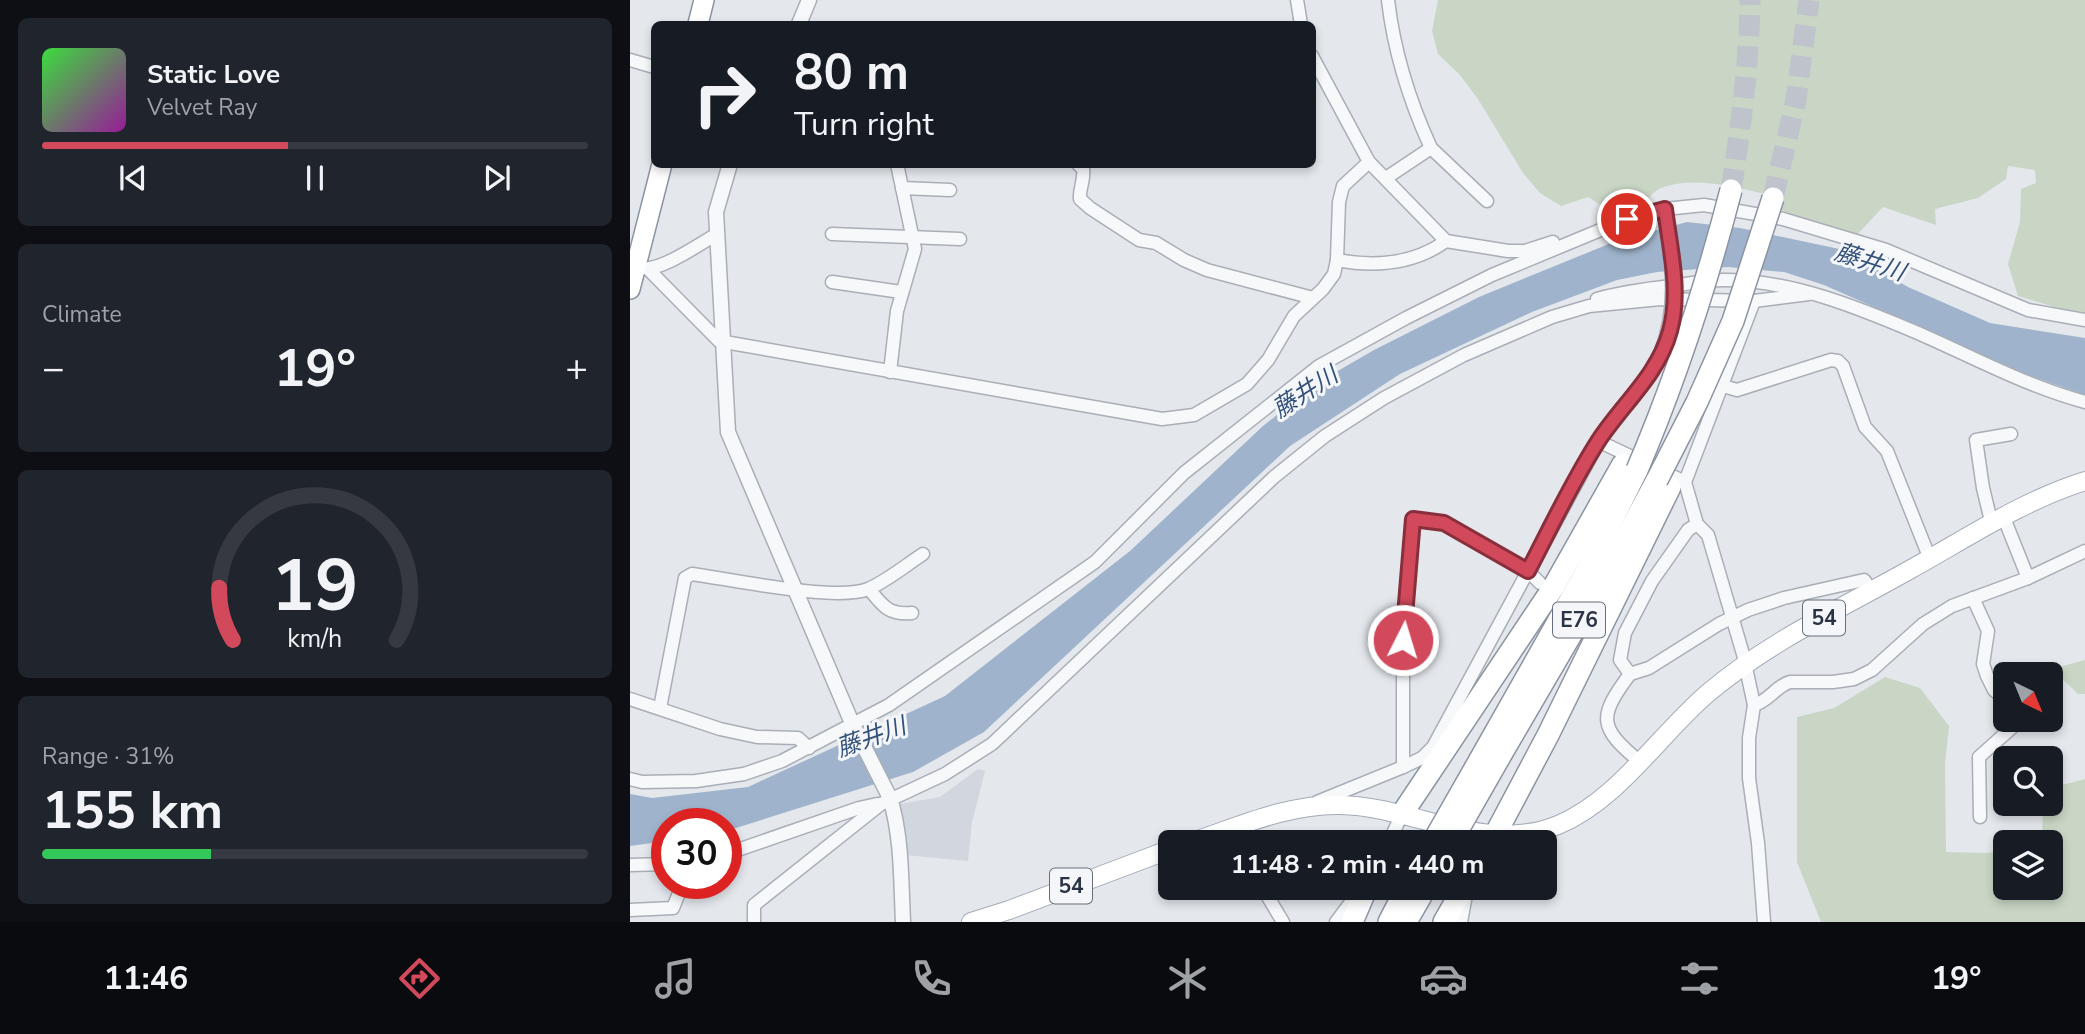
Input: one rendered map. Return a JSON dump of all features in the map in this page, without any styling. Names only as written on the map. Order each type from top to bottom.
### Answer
[{"type":"highway","points":[[699,21],[704,0]]},
{"type":"highway","points":[[630,289],[642,268],[661,168]]},
{"type":"highway","name":"E76","points":[[1457,830],[1492,754],[1585,574],[1630,467],[1678,369],[1731,190]]},
{"type":"highway","name":"E76","points":[[1441,830],[1604,578],[1671,483],[1697,402],[1733,321],[1773,198]]},
{"type":"highway","points":[[1402,814],[1630,467]]},
{"type":"highway","points":[[1497,830],[1548,735],[1671,483]]},
{"type":"highway","points":[[1352,922],[1360,900]]},
{"type":"highway","points":[[1444,922],[1458,900]]},
{"type":"highway","points":[[1389,922],[1407,904]]},
{"type":"main road","name":"54","points":[[1538,830],[1577,816],[1596,803],[1707,694],[1745,664],[1998,521],[2061,488],[2085,481]]},
{"type":"main road","name":"54","points":[[1250,830],[1279,812],[1310,806],[1341,805],[1377,808],[1466,830]]},
{"type":"main road","name":"54","points":[[971,922],[1009,911],[1158,854]]},
{"type":"street","points":[[800,21],[809,0]]},
{"type":"street","points":[[1297,0],[1300,21]]},
{"type":"street","points":[[1388,0],[1399,61],[1413,108],[1431,148],[1487,201]]},
{"type":"street","points":[[630,60],[651,67]]},
{"type":"street","points":[[1316,63],[1369,162],[1446,241],[1508,251],[1525,251],[1665,209],[1704,205],[1783,219],[1886,250],[2028,310],[2085,320]]},
{"type":"street","points":[[1386,178],[1431,148]]},
{"type":"street","points":[[717,234],[678,257],[642,268],[719,341],[1162,419],[1194,415],[1247,384],[1268,360],[1294,316],[1334,274],[1339,202],[1343,186],[1369,162]]},
{"type":"street","points":[[729,168],[716,212],[728,432],[854,726],[894,811],[900,856],[903,922]]},
{"type":"street","points":[[890,372],[901,292],[915,249],[898,168]]},
{"type":"street","points":[[1082,168],[1084,176],[1079,188],[1080,199],[1139,240],[1156,243],[1184,260],[1208,270],[1313,298]]},
{"type":"street","points":[[902,188],[950,190]]},
{"type":"street","points":[[1310,806],[1422,758],[1439,737],[1598,441],[1648,377],[1661,354],[1670,332],[1675,288],[1665,209]]},
{"type":"street","points":[[630,779],[642,782],[696,781],[744,774],[782,761],[854,726],[889,705],[1095,562],[1184,473],[1319,366],[1492,275],[1627,219]]},
{"type":"street","points":[[832,234],[960,239]]},
{"type":"street","points":[[1337,260],[1373,264],[1404,260],[1432,251],[1446,241]]},
{"type":"street","points":[[1588,306],[1587,302],[1620,292],[1722,280],[1796,288],[1851,306],[2053,393],[2085,402]]},
{"type":"street","points":[[832,282],[901,292]]},
{"type":"street","points":[[742,848],[945,775],[992,744],[1274,477],[1325,436],[1384,398],[1464,355],[1552,317],[1588,306],[1660,299],[1754,301],[1810,294]]},
{"type":"street","points":[[1671,483],[1723,386],[1754,301]]},
{"type":"street","points":[[1723,386],[1737,390],[1831,360],[1838,361],[1843,366],[1866,427],[1887,451],[1930,559]]},
{"type":"street","points":[[2011,434],[1976,440],[1983,488],[2028,578]]},
{"type":"street","points":[[1598,441],[1671,483],[1697,524],[1708,535],[1754,705],[1749,738],[1749,778],[1758,843],[1764,922]]},
{"type":"street","points":[[1404,767],[1403,640],[1413,519],[1444,523],[1528,571],[1540,583]]},
{"type":"street","points":[[1630,674],[1620,660],[1619,631],[1688,530],[1697,524]]},
{"type":"street","points":[[1754,705],[1761,703],[1785,683],[1854,679],[1872,670],[1923,624],[1952,607],[2028,578],[2085,551]]},
{"type":"street","points":[[660,708],[685,578],[692,574],[796,589],[849,593],[869,589],[923,554]]},
{"type":"street","points":[[1640,762],[1611,734],[1606,724],[1612,698],[1630,674],[1649,668],[1732,616],[1784,598],[1864,580],[1872,591]]},
{"type":"street","points":[[869,589],[883,607],[897,615],[912,613]]},
{"type":"street","points":[[1973,598],[1988,631],[1983,664],[1993,688]]},
{"type":"street","points":[[630,699],[720,729],[757,737],[798,738],[809,748]]},
{"type":"street","points":[[1980,817],[1979,757],[2007,732]]},
{"type":"street","points":[[754,922],[754,905],[886,798]]},
{"type":"street","points":[[1395,830],[1402,814]]},
{"type":"street","points":[[630,865],[651,864]]},
{"type":"street","points":[[630,910],[673,908],[677,899]]},
{"type":"street","points":[[1270,900],[1283,922]]},
{"type":"street","points":[[1336,922],[1354,900]]},
{"type":"street","points":[[1461,922],[1464,900]]},
{"type":"shaded area","points":[[978,769],[985,771],[972,822],[968,861],[905,855],[905,828],[900,804],[940,797]]},
{"type":"green space","points":[[1438,0],[2085,0],[2085,316],[2018,296],[2008,264],[2020,222],[2021,189],[2036,183],[2035,170],[2008,166],[2006,179],[1978,198],[1935,209],[1936,225],[1883,207],[1856,236],[1780,210],[1783,198],[1706,183],[1676,184],[1661,188],[1640,207],[1599,204],[1588,197],[1561,206],[1540,193],[1523,173],[1478,99],[1460,75],[1438,54],[1432,31]]},
{"type":"green space","points":[[2085,660],[2085,694],[2078,694],[2063,680],[2063,666]]},
{"type":"green space","points":[[1885,677],[1920,688],[1949,726],[1945,764],[1946,852],[1993,852],[1993,900],[2063,900],[2063,830],[2042,830],[2043,816],[2063,816],[2063,785],[2085,779],[2085,922],[1821,922],[1797,862],[1797,717],[1834,708]]},
{"type":"water","name":"藤井川","points":[[1687,222],[1740,228],[1844,250],[1908,287],[1990,323],[2085,338],[2085,395],[2028,375],[1824,285],[1784,272],[1728,267],[1657,272],[1617,280],[1532,312],[1400,374],[1290,446],[984,732],[913,772],[742,826],[742,808],[651,808],[651,843],[630,846],[630,794],[652,798],[748,787],[945,696],[1130,551],[1263,426],[1317,383],[1374,350],[1479,297],[1616,241]]},
{"type":"tunnel","points":[[1731,190],[1744,95],[1750,0]]},
{"type":"tunnel","points":[[1773,198],[1796,100],[1809,0]]},
{"type":"route","points":[[1403,640],[1413,519],[1444,523],[1528,571],[1598,441],[1648,377],[1661,354],[1670,332],[1675,288],[1665,209],[1627,219]]}]
